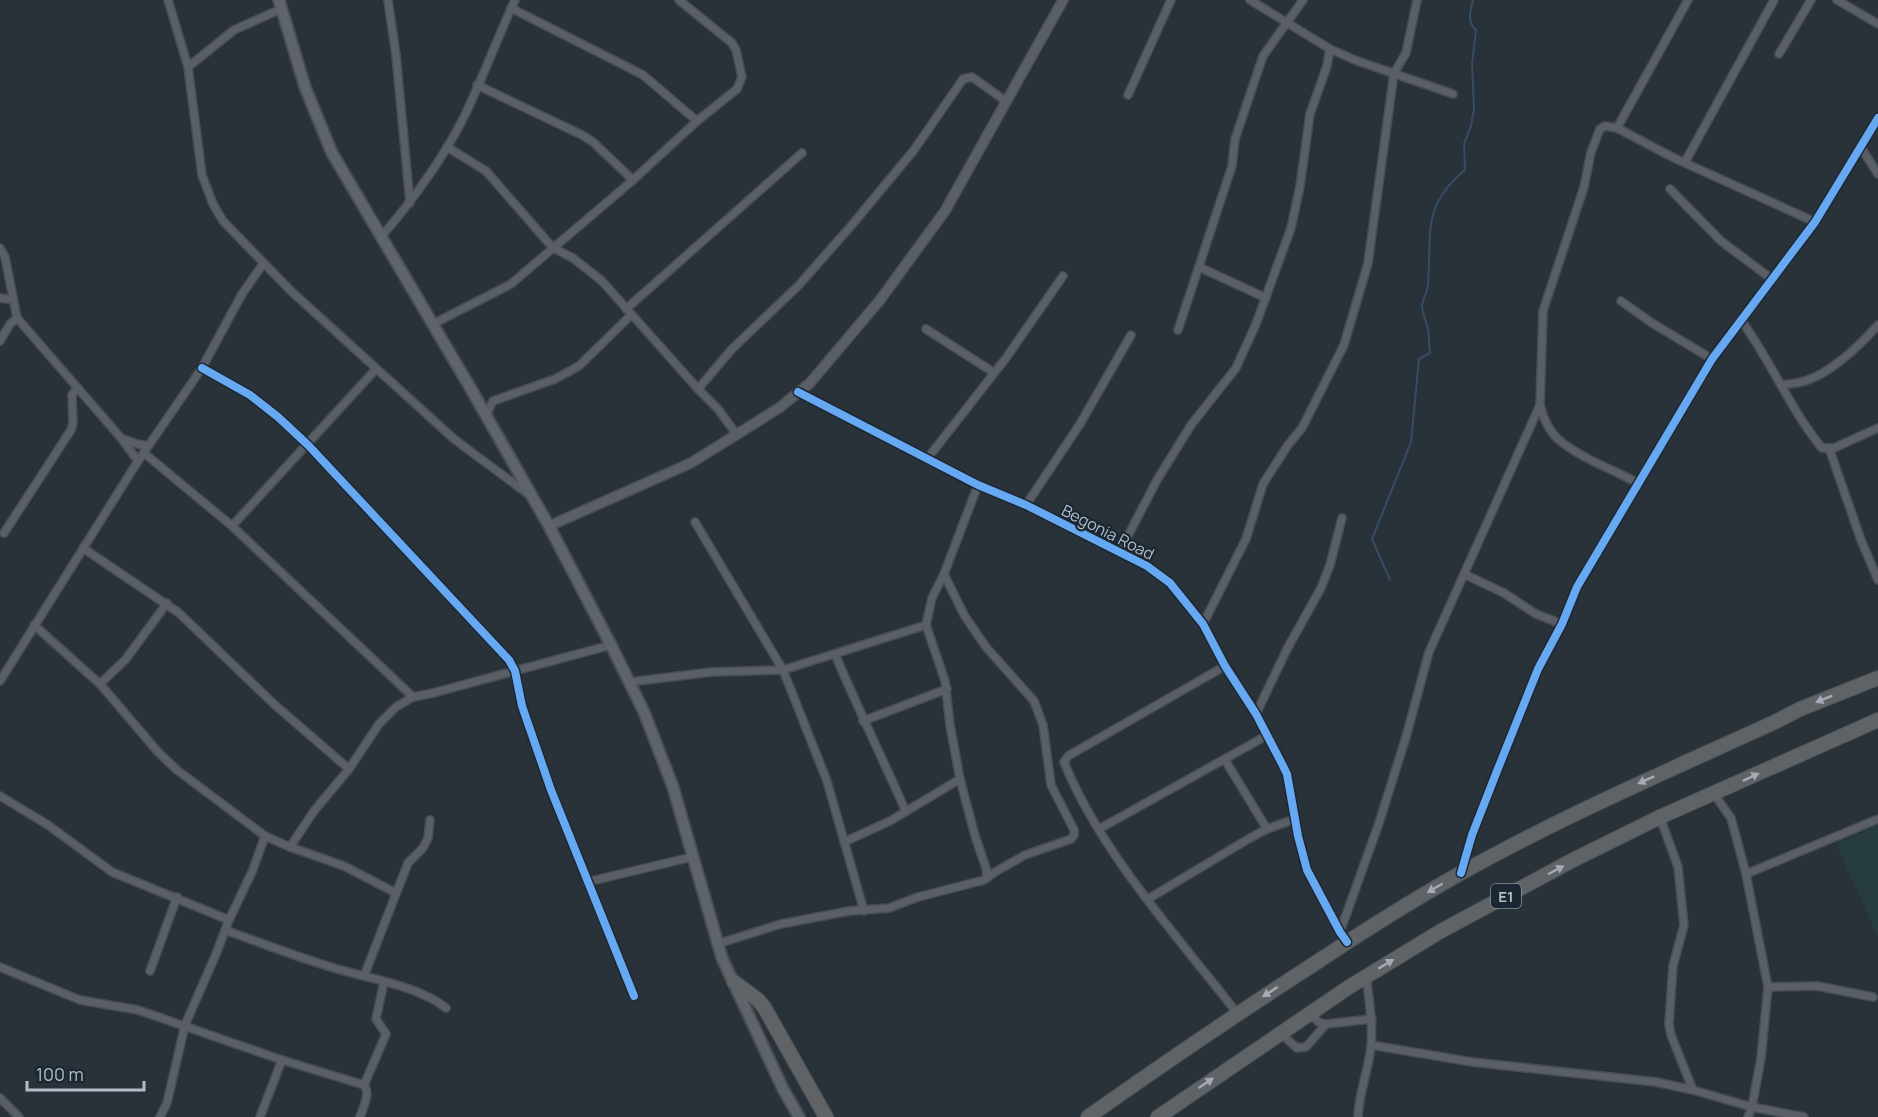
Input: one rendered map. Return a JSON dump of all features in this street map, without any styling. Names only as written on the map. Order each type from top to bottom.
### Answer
[{"type":"highway","name":"E1","points":[[1088,1117],[1344,937],[1523,839],[1631,787],[1777,722],[1800,709],[1878,678]]},
{"type":"highway","name":"E1","points":[[1158,1117],[1366,975],[1441,931],[1660,817],[1878,720]]},
{"type":"highway","points":[[734,982],[764,1007],[826,1117]]},
{"type":"main road","points":[[280,5],[305,87],[332,153],[549,526],[630,682],[665,765],[717,944],[783,1089],[799,1117]]},
{"type":"street","points":[[168,0],[189,67],[202,175],[213,204],[223,221],[263,264],[454,439],[532,497]]},
{"type":"street","points":[[388,0],[397,66],[410,204]]},
{"type":"street","points":[[381,237],[410,204],[463,119],[515,0]]},
{"type":"street","points":[[433,324],[511,284],[633,180],[697,121],[737,89],[742,77],[736,50],[732,43],[679,0]]},
{"type":"street","points":[[549,526],[691,463],[779,408],[810,383],[880,300],[945,211],[1063,0]]},
{"type":"street","points":[[1128,95],[1172,0]]},
{"type":"street","points":[[1250,0],[1330,48],[1355,60],[1453,94]]},
{"type":"street","points":[[1178,330],[1232,166],[1235,139],[1263,56],[1303,0]]},
{"type":"street","points":[[1203,624],[1246,539],[1263,484],[1302,428],[1344,345],[1368,263],[1394,73],[1406,53],[1417,0]]},
{"type":"street","points":[[1617,128],[1688,0]]},
{"type":"street","points":[[1685,162],[1774,0]]},
{"type":"street","points":[[1779,54],[1810,0]]},
{"type":"street","points":[[1837,0],[1878,24]]},
{"type":"street","points":[[189,67],[234,30],[280,5]]},
{"type":"street","points":[[511,8],[643,75],[697,121]]},
{"type":"street","points":[[1119,553],[1157,480],[1191,424],[1236,368],[1266,298],[1292,228],[1310,114],[1327,66],[1330,48]]},
{"type":"street","points":[[698,389],[732,350],[798,286],[851,226],[914,150],[963,79],[972,77],[1007,102]]},
{"type":"street","points":[[477,85],[582,135],[593,142],[633,180]]},
{"type":"street","points":[[1461,873],[1477,825],[1538,669],[1562,624],[1576,587],[1712,359],[1815,222],[1878,118]]},
{"type":"street","points":[[1638,483],[1581,454],[1558,439],[1543,418],[1540,405],[1543,311],[1584,187],[1600,129],[1605,126],[1617,128],[1815,222]]},
{"type":"street","points":[[1860,146],[1878,174]]},
{"type":"street","points":[[447,147],[486,171],[553,248],[573,258],[602,281],[718,409],[737,435]]},
{"type":"street","points":[[626,309],[802,153]]},
{"type":"street","points":[[1670,189],[1721,241],[1773,280]]},
{"type":"street","points":[[0,248],[5,257],[17,318],[121,438],[138,461]]},
{"type":"street","points":[[0,681],[138,461],[202,368],[242,294],[263,264]]},
{"type":"street","points":[[1199,267],[1266,298]]},
{"type":"street","points":[[927,459],[1006,358],[1063,276]]},
{"type":"street","points":[[0,298],[13,300]]},
{"type":"street","points":[[1620,301],[1712,359]]},
{"type":"street","points":[[486,415],[493,401],[555,379],[580,365],[631,315]]},
{"type":"street","points":[[0,341],[10,324],[17,318]]},
{"type":"street","points":[[1741,320],[1759,345],[1806,428],[1822,448],[1834,448],[1878,428]]},
{"type":"street","points":[[1781,385],[1803,382],[1818,376],[1851,351],[1878,325]]},
{"type":"street","points":[[926,329],[993,372]]},
{"type":"street","points":[[1026,505],[1080,424],[1131,335]]},
{"type":"street","points":[[202,368],[250,395],[308,445],[504,654],[515,671],[522,706],[551,790],[586,882],[634,996]]},
{"type":"street","points":[[232,526],[376,369]]},
{"type":"street","points":[[4,533],[71,430],[72,395],[78,388]]},
{"type":"street","name":"Begonia Road","points":[[798,392],[978,485],[1026,505],[1160,574],[1189,604],[1203,624],[1225,666],[1256,714],[1287,774],[1307,870],[1344,937]]},
{"type":"street","points":[[1344,937],[1406,737],[1429,652],[1540,405]]},
{"type":"street","points":[[121,438],[146,450],[232,526],[413,697]]},
{"type":"street","points":[[1829,448],[1861,540],[1878,580]]},
{"type":"street","points":[[978,485],[944,574],[932,598],[926,625],[947,689],[950,725],[960,779],[987,876]]},
{"type":"street","points":[[1256,714],[1287,649],[1321,588],[1330,565],[1342,518]]},
{"type":"street","points":[[695,522],[783,670],[827,781],[864,911]]},
{"type":"street","points":[[83,548],[179,613],[275,705],[349,769]]},
{"type":"street","points":[[717,944],[781,924],[849,911],[889,908],[918,897],[984,880],[987,876],[1025,855],[1071,839],[1074,835],[1074,830],[1051,785],[1043,725],[1034,701],[986,647],[964,615],[944,574]]},
{"type":"street","points":[[1464,574],[1504,593],[1536,614],[1562,624]]},
{"type":"street","points":[[100,684],[126,659],[166,603]]},
{"type":"street","points":[[34,625],[100,684],[158,752],[177,770],[265,836],[344,866],[396,893]]},
{"type":"street","points":[[630,682],[711,672],[783,670],[926,625]]},
{"type":"street","points":[[290,847],[314,811],[349,769],[379,724],[396,707],[413,697],[611,645]]},
{"type":"street","points":[[835,654],[863,721],[887,767],[906,812]]},
{"type":"street","points":[[1225,666],[1068,756],[1064,762],[1075,789],[1099,829],[1149,900],[1237,1013]]},
{"type":"street","points":[[863,721],[947,689]]},
{"type":"street","points":[[1099,829],[1266,736]]},
{"type":"street","points":[[1226,760],[1267,829]]},
{"type":"street","points":[[844,842],[906,812],[960,779]]},
{"type":"street","points":[[1714,794],[1731,818],[1746,874],[1768,987],[1761,1058],[1748,1117]]},
{"type":"street","points":[[0,796],[48,825],[112,872],[229,920]]},
{"type":"street","points":[[1660,817],[1678,867],[1684,925],[1673,966],[1669,1024],[1671,1035],[1693,1090]]},
{"type":"street","points":[[1149,900],[1267,829],[1295,819]]},
{"type":"street","points":[[1746,874],[1878,819]]},
{"type":"street","points":[[364,976],[408,863],[423,848],[428,838],[430,820]]},
{"type":"street","points":[[160,1117],[167,1103],[185,1025],[229,920],[249,879],[265,836]]},
{"type":"street","points":[[586,882],[692,857]]},
{"type":"street","points":[[150,971],[177,897]]},
{"type":"street","points":[[225,930],[333,968],[436,1000],[446,1008]]},
{"type":"street","points":[[0,967],[80,1000],[138,1010],[282,1060],[364,1085],[367,1089],[367,1096],[360,1117]]},
{"type":"street","points":[[1358,1117],[1360,1091],[1371,1045],[1372,1019],[1366,975]]},
{"type":"street","points":[[364,1085],[386,1034],[376,1019],[384,982]]},
{"type":"street","points":[[1768,987],[1817,986],[1873,998]]},
{"type":"street","points":[[1310,1014],[1320,1023],[1326,1024],[1372,1019]]},
{"type":"street","points":[[1280,1033],[1297,1048],[1306,1047],[1326,1024]]},
{"type":"street","points":[[1371,1045],[1472,1062],[1656,1082],[1752,1107],[1804,1117]]},
{"type":"street","points":[[260,1117],[282,1060]]},
{"type":"street","points":[[0,1098],[19,1117]]},
{"type":"green space","points":[[1878,825],[1878,937],[1836,844]]},
{"type":"waterway","points":[[1390,580],[1372,539],[1411,442],[1419,359],[1430,353],[1428,329],[1422,307],[1428,287],[1430,235],[1435,209],[1441,196],[1465,170],[1464,144],[1474,109],[1472,64],[1476,30],[1471,23],[1470,16],[1473,0]]},
{"type":"cycle path","points":[[1461,873],[1472,835],[1538,669],[1562,624],[1577,587],[1712,359],[1815,222],[1878,118]]},
{"type":"cycle path","points":[[202,368],[250,395],[308,445],[509,660],[515,671],[522,706],[551,790],[634,996]]},
{"type":"cycle path","points":[[798,392],[978,485],[1026,505],[1147,566],[1170,583],[1203,624],[1225,666],[1256,714],[1287,774],[1298,836],[1307,870],[1347,942]]}]
